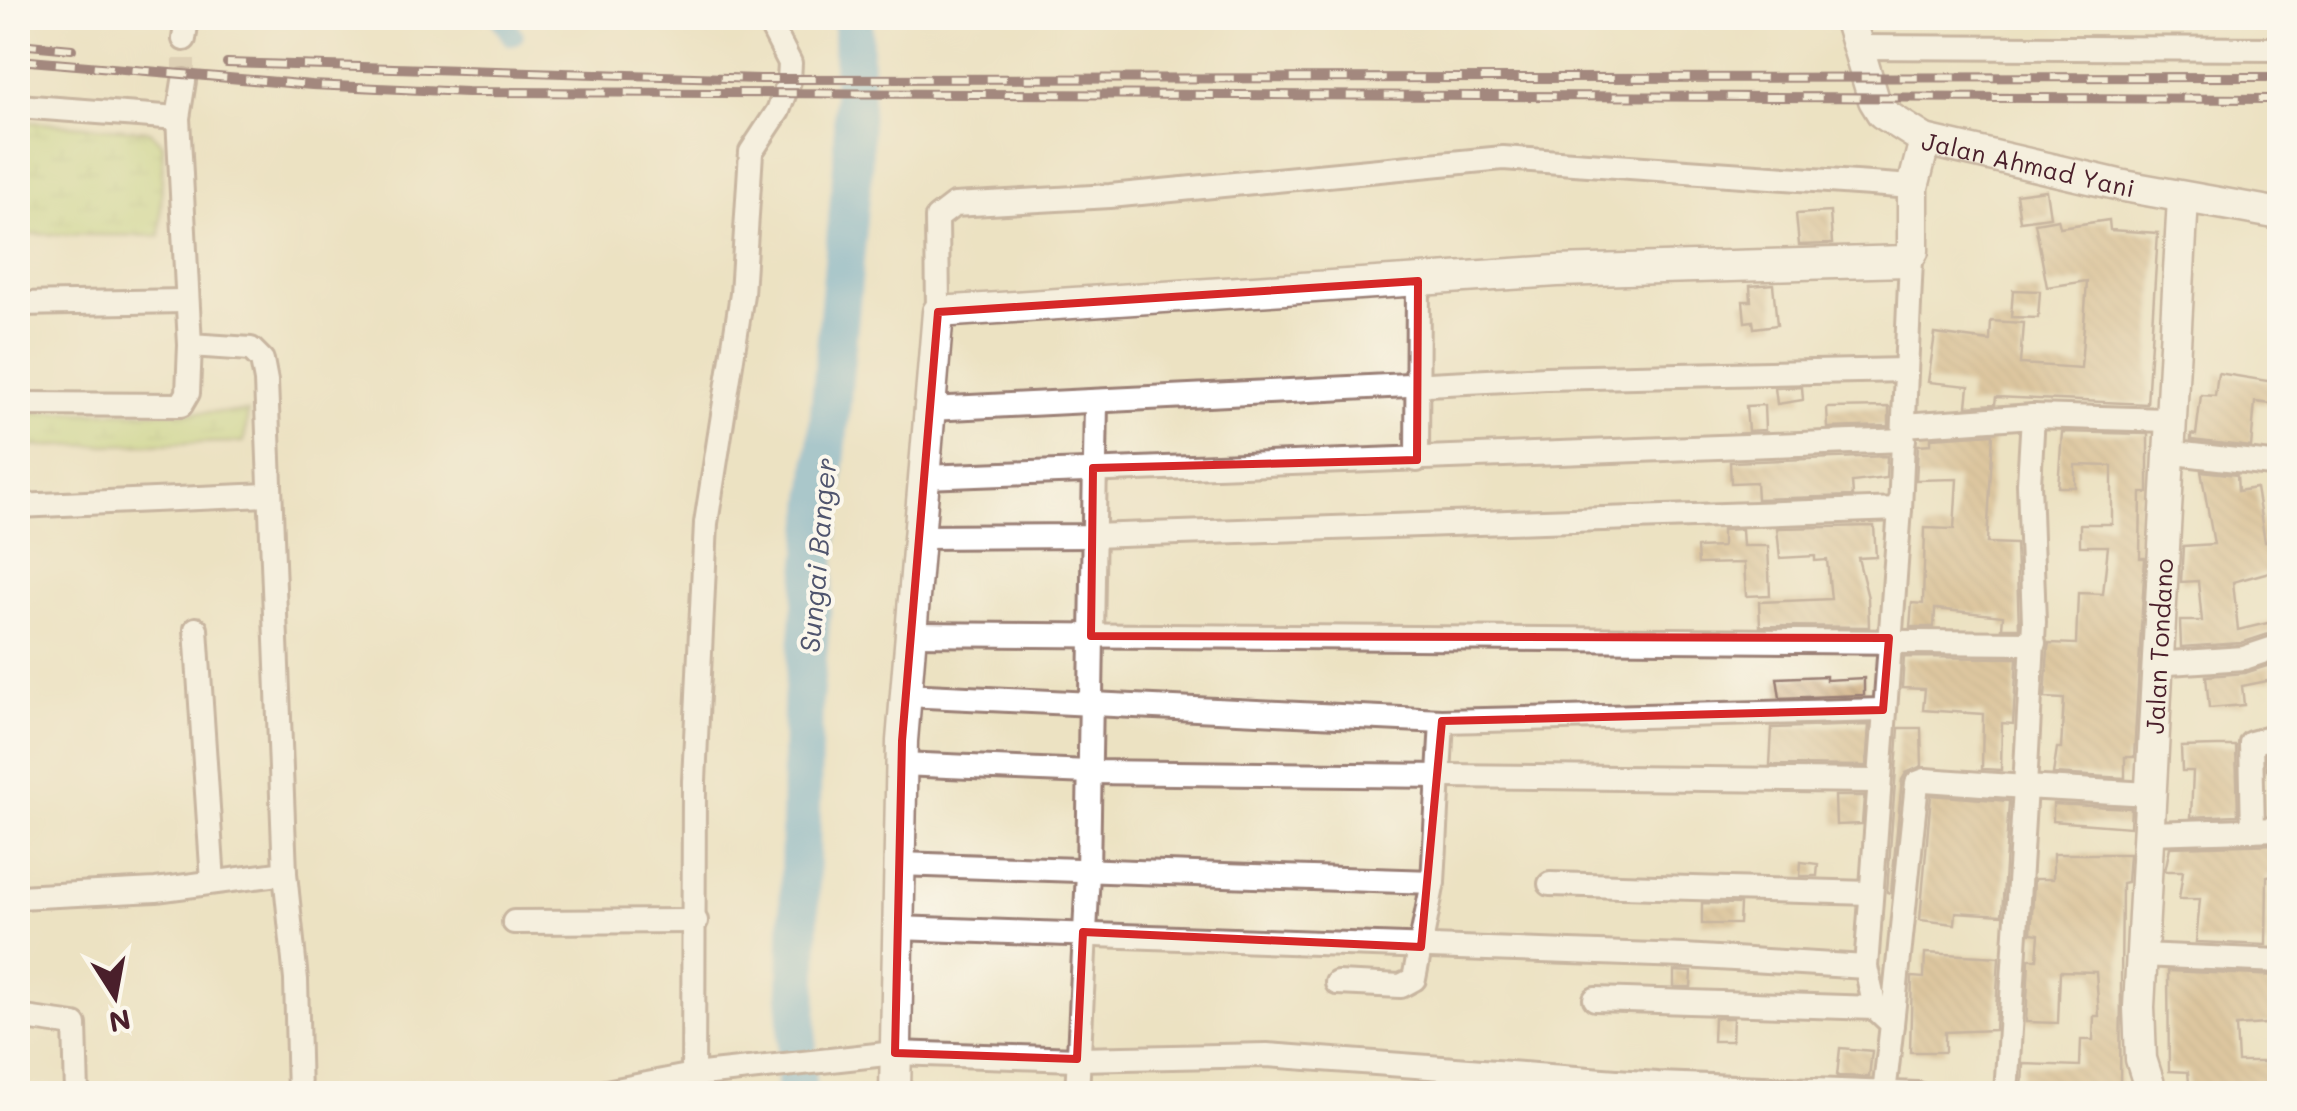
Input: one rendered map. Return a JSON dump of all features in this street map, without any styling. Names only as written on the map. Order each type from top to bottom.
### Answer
[{"type":"street","points":[[696,1081],[694,781],[706,523],[742,294],[751,152],[778,111],[790,81],[790,63],[767,18]]},
{"type":"street","points":[[1852,32],[2280,49]]},
{"type":"street","name":"Jalan Ahmad Yani","points":[[1852,32],[1882,113],[1918,163],[2280,214]]},
{"type":"street","points":[[18,404],[181,404],[188,393],[190,345],[184,301],[178,118],[184,80]]},
{"type":"street","points":[[18,106],[178,118]]},
{"type":"street","points":[[895,1094],[887,1054],[898,928],[901,764],[938,312],[937,218],[954,205],[1148,192],[1503,158],[1918,163],[1900,510],[1876,780],[1866,967],[1884,1016]]},
{"type":"street","name":"Jalan Tondano","points":[[2152,1094],[2139,1032],[2154,664],[2184,198]]},
{"type":"street","points":[[938,312],[1557,271],[1911,259]]},
{"type":"street","points":[[1416,460],[1420,386],[1418,281]]},
{"type":"street","points":[[18,304],[184,301]]},
{"type":"street","points":[[190,345],[237,345],[258,353],[266,381],[285,872],[296,980],[299,1094]]},
{"type":"street","points":[[930,409],[1546,378],[1905,370]]},
{"type":"street","points":[[1076,1094],[1088,872],[1096,402]]},
{"type":"street","points":[[924,476],[1416,460],[1778,442],[1904,433],[2032,416],[2168,420]]},
{"type":"street","points":[[2006,1094],[2034,642],[2029,470],[2032,416]]},
{"type":"street","points":[[2166,452],[2256,466],[2280,465]]},
{"type":"street","points":[[18,506],[269,495]]},
{"type":"street","points":[[920,537],[1091,536],[1900,510]]},
{"type":"street","points":[[196,630],[214,882]]},
{"type":"street","points":[[911,634],[2034,642]]},
{"type":"street","points":[[2154,664],[2244,658],[2280,646]]},
{"type":"street","points":[[906,695],[1442,721],[1883,710]]},
{"type":"street","points":[[1337,982],[1409,984],[1422,947],[1433,882],[1442,721]]},
{"type":"street","points":[[2253,830],[2251,743],[2280,735]]},
{"type":"street","points":[[901,764],[1089,772],[1876,780]]},
{"type":"street","points":[[1884,1092],[1884,1016],[1917,784],[1925,780],[2150,794]]},
{"type":"street","points":[[2149,833],[2280,829]]},
{"type":"street","points":[[899,864],[1433,882]]},
{"type":"street","points":[[18,897],[107,894],[285,872]]},
{"type":"street","points":[[1550,884],[1870,893]]},
{"type":"street","points":[[514,922],[696,921]]},
{"type":"street","points":[[898,928],[1083,932],[1866,967]]},
{"type":"street","points":[[2142,955],[2280,961]]},
{"type":"street","points":[[1595,999],[1884,1016]]},
{"type":"street","points":[[18,1018],[66,1020],[74,1025],[76,1094]]},
{"type":"street","points":[[596,1094],[887,1054],[1077,1059],[1267,1055],[1657,1084],[1918,1094]]},
{"type":"highlighted area","points":[[1418,281],[1417,460],[1093,468],[1091,636],[1889,638],[1883,710],[1442,721],[1421,947],[1083,932],[1077,1059],[895,1053],[902,741],[938,312]]},
{"type":"green space","points":[[18,121],[150,131],[163,144],[160,236],[18,234]]},
{"type":"green space","points":[[18,412],[248,412],[244,442],[18,447]]},
{"type":"building","points":[[2046,190],[2050,217],[2020,221],[2016,194]]},
{"type":"building","points":[[1830,212],[1832,244],[1799,245],[1796,214]]},
{"type":"building","points":[[2058,219],[2060,227],[2109,220],[2110,230],[2158,233],[2147,404],[1996,397],[1995,404],[1967,406],[1969,386],[1928,382],[1935,334],[1990,341],[1991,321],[2023,323],[2020,364],[2081,368],[2087,281],[2047,287],[2035,223]]},
{"type":"building","points":[[1773,284],[1777,325],[1754,328],[1753,321],[1745,322],[1743,301],[1751,301],[1750,286]]},
{"type":"building","points":[[2013,290],[2040,291],[2038,318],[2011,317]]},
{"type":"building","points":[[2218,373],[2280,383],[2280,405],[2255,402],[2251,447],[2191,440],[2191,434],[2196,435],[2201,395],[2215,396]]},
{"type":"building","points":[[1802,387],[1803,400],[1777,404],[1775,388]]},
{"type":"building","points":[[1764,405],[1765,430],[1748,431],[1746,406]]},
{"type":"building","points":[[1889,407],[1889,426],[1828,428],[1827,408]]},
{"type":"building","points":[[2062,432],[2148,434],[2148,493],[2141,493],[2140,558],[2145,558],[2134,757],[2125,757],[2125,778],[2053,774],[2057,748],[2061,748],[2064,699],[2045,698],[2049,643],[2076,644],[2078,593],[2103,594],[2108,546],[2080,546],[2080,524],[2112,524],[2112,466],[2075,465],[2075,487],[2058,487]]},
{"type":"building","points":[[1993,434],[1987,543],[2016,544],[2019,628],[2002,628],[2003,616],[1935,609],[1934,627],[1910,627],[1912,603],[1923,604],[1925,528],[1954,529],[1957,479],[1916,480],[1918,445],[1931,444],[1931,438]]},
{"type":"building","points":[[1887,456],[1886,478],[1852,482],[1853,496],[1757,499],[1756,482],[1731,483],[1730,462]]},
{"type":"building","points":[[2201,471],[2237,475],[2238,491],[2256,488],[2265,542],[2280,539],[2280,569],[2233,582],[2238,630],[2276,621],[2278,631],[2241,643],[2181,647],[2180,621],[2202,621],[2198,581],[2181,582],[2183,546],[2214,544]]},
{"type":"building","points":[[1874,526],[1876,557],[1858,558],[1868,598],[1869,627],[1760,626],[1759,602],[1831,599],[1827,560],[1815,561],[1815,556],[1780,558],[1777,528]]},
{"type":"building","points":[[1742,529],[1743,546],[1768,546],[1770,595],[1746,596],[1744,563],[1698,564],[1697,548],[1722,547],[1722,530]]},
{"type":"building","points":[[1904,657],[2017,658],[2013,724],[2002,723],[2001,770],[1982,769],[1983,714],[1923,710],[1925,689],[1902,688]]},
{"type":"building","points":[[2270,665],[2272,680],[2242,686],[2244,705],[2209,708],[2206,676],[2245,673]]},
{"type":"building","points":[[1826,676],[1826,680],[1864,678],[1864,695],[1780,698],[1777,678]]},
{"type":"building","points":[[1869,725],[1866,766],[1770,765],[1772,728]]},
{"type":"building","points":[[1899,728],[1921,728],[1922,766],[1906,773],[1902,780],[1891,893],[1887,892]]},
{"type":"building","points":[[2236,746],[2238,815],[2191,817],[2193,771],[2182,771],[2181,747]]},
{"type":"building","points":[[2280,751],[2280,768],[2267,770],[2266,754]]},
{"type":"building","points":[[1931,795],[2009,801],[2002,915],[1956,912],[1955,924],[1920,920]]},
{"type":"building","points":[[1835,796],[1864,796],[1862,824],[1836,825]]},
{"type":"building","points":[[2053,804],[2131,808],[2130,827],[2053,821]]},
{"type":"building","points":[[2280,844],[2280,874],[2267,876],[2266,945],[2196,942],[2200,899],[2179,899],[2183,871],[2165,871],[2170,847]]},
{"type":"building","points":[[2053,854],[2129,854],[2127,882],[2122,883],[2120,1087],[2112,1087],[2112,1094],[2022,1088],[2023,1064],[2080,1066],[2081,1040],[2093,1040],[2094,1016],[2099,1016],[2096,972],[2060,971],[2058,1023],[2026,1022],[2029,959],[2037,959],[2039,934],[2031,933],[2034,879],[2053,879]]},
{"type":"building","points":[[1801,862],[1818,864],[1817,876],[1800,876]]},
{"type":"building","points":[[1702,903],[1740,904],[1739,924],[1702,924]]},
{"type":"building","points":[[1925,953],[1999,957],[1995,1030],[1945,1032],[1945,1052],[1910,1052],[1912,977],[1924,978]]},
{"type":"building","points":[[1674,971],[1692,972],[1691,987],[1674,987]]},
{"type":"building","points":[[2168,971],[2280,976],[2280,1023],[2236,1026],[2238,1062],[2280,1062],[2280,1094],[2190,1094],[2188,1072],[2169,1071]]},
{"type":"building","points":[[1714,1018],[1733,1018],[1732,1041],[1713,1041]]},
{"type":"building","points":[[1840,1048],[1872,1051],[1869,1077],[1837,1076]]},
{"type":"waterway","points":[[501,18],[512,35]]},
{"type":"waterway","name":"Sungai Banger","points":[[796,1094],[803,701],[853,165],[853,18]]},
{"type":"tunnel","points":[[184,39],[184,81]]},
{"type":"railway","points":[[18,44],[72,49]]},
{"type":"railway","points":[[18,60],[312,85],[467,92],[2280,99]]},
{"type":"railway","points":[[227,63],[760,79],[2280,77]]}]
